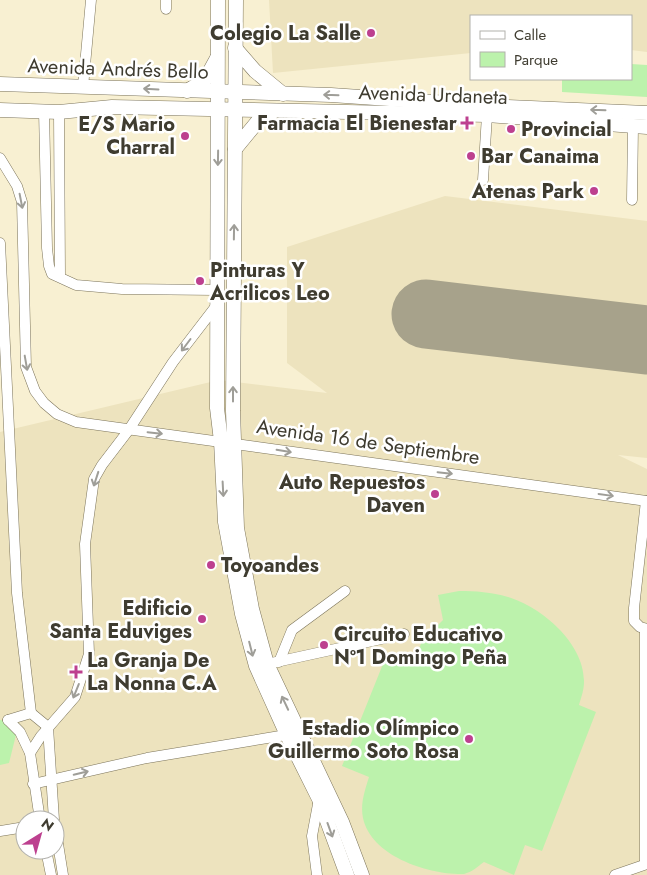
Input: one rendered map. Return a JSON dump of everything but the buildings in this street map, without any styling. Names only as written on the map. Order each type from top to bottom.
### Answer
[{"type":"street","points":[[83,87],[91,0]]},
{"type":"street","points":[[218,0],[217,408],[221,441],[225,522],[242,614],[256,666],[342,822],[362,875]]},
{"type":"street","name":"Avenida 16 de Septiembre","points":[[236,0],[233,411],[236,443],[396,468],[646,501]]},
{"type":"street","points":[[235,48],[259,74],[283,94]]},
{"type":"street","points":[[187,91],[205,80],[218,55]]},
{"type":"street","name":"Avenida Andrés Bello","points":[[0,84],[235,93]]},
{"type":"street","name":"Avenida Urdaneta","points":[[235,93],[647,112]]},
{"type":"street","name":"Avenida Andrés Bello","points":[[0,110],[59,112],[112,107],[218,109]]},
{"type":"street","points":[[182,109],[200,112],[219,125]]},
{"type":"street","name":"Avenida Urdaneta","points":[[218,109],[488,115],[640,126]]},
{"type":"street","points":[[44,111],[48,266],[52,274],[60,276],[76,286],[122,289],[216,290]]},
{"type":"street","points":[[234,149],[258,121],[274,111]]},
{"type":"street","points":[[59,112],[60,276]]},
{"type":"street","points":[[483,180],[488,115]]},
{"type":"street","points":[[632,200],[640,126]]},
{"type":"street","points":[[0,158],[17,186],[22,202],[24,349],[30,383],[44,403],[64,418],[76,422],[236,443],[238,528],[252,609],[273,663],[293,734],[347,875]]},
{"type":"street","points":[[0,243],[1,325],[17,593],[31,713],[48,727],[53,810]]},
{"type":"street","points":[[30,753],[48,727],[74,697],[88,654],[85,544],[94,479],[102,464],[128,430],[173,362],[216,306]]},
{"type":"street","points":[[615,875],[646,864],[646,629],[634,621],[634,608],[646,501]]},
{"type":"street","points":[[273,663],[292,630],[345,591]]},
{"type":"street","points":[[273,663],[404,634]]},
{"type":"street","points":[[4,719],[31,713]]},
{"type":"street","points":[[4,719],[20,732],[30,753],[38,810]]},
{"type":"street","points":[[33,784],[146,758],[242,744],[293,734]]},
{"type":"street","points":[[317,875],[312,836],[319,799]]},
{"type":"street","points":[[0,830],[15,828]]},
{"type":"street","points":[[48,860],[51,875]]},
{"type":"street","points":[[61,860],[63,875]]},
{"type":"shaded area","name":"Colegio La Salle","points":[[269,0],[647,0],[647,52],[632,50],[632,15],[470,15],[470,53],[273,73]]},
{"type":"shaded area","name":"Circuito Educativo Nº1 Domingo Peña","points":[[445,196],[647,221],[647,458],[618,455],[647,469],[647,875],[0,875],[0,432],[219,380],[327,393],[287,363],[287,247]]},
{"type":"green space","points":[[632,64],[647,65],[647,97],[562,92],[562,80],[632,80]]},
{"type":"green space","name":"Estadio Olímpico Guillermo Soto Rosa","points":[[459,591],[484,592],[508,597],[534,609],[547,618],[569,641],[577,654],[584,682],[579,705],[596,712],[542,851],[525,845],[514,875],[484,862],[472,871],[464,874],[434,871],[403,861],[389,853],[377,843],[368,831],[363,818],[363,802],[369,777],[342,766],[387,654],[413,664],[422,641],[443,620],[438,595]]},
{"type":"green space","points":[[0,720],[19,723],[9,763],[0,765]]},
{"type":"runway","points":[[426,314],[647,340]]},
{"type":"place","name":"Colegio La Salle","points":[[371,33]]},
{"type":"place","name":"Farmacia El Bienestar","points":[[467,123]]},
{"type":"place","name":"Provincial","points":[[511,129]]},
{"type":"place","name":"E/S Mario Charral","points":[[185,136]]},
{"type":"place","name":"Bar Canaima","points":[[471,156]]},
{"type":"place","name":"Atenas Park","points":[[594,191]]},
{"type":"place","name":"Pinturas Y Acrilicos Leo","points":[[200,281]]},
{"type":"place","name":"Auto Repuestos Daven","points":[[435,494]]},
{"type":"place","name":"Toyoandes","points":[[211,565]]},
{"type":"place","name":"Edificio Santa Eduviges","points":[[202,619]]},
{"type":"place","name":"Circuito Educativo Nº1 Domingo Peña","points":[[324,645]]},
{"type":"place","name":"La Granja De La Nonna C.A","points":[[76,672]]},
{"type":"place","name":"Estadio Olímpico Guillermo Soto Rosa","points":[[469,739]]}]
